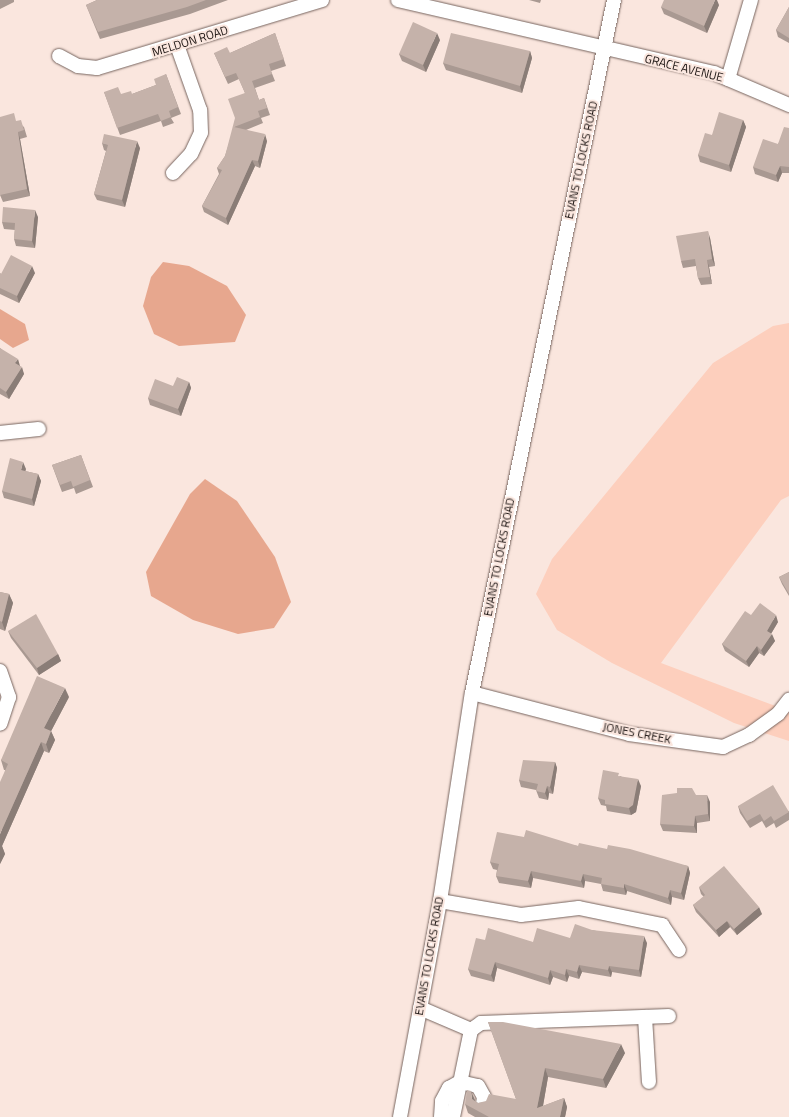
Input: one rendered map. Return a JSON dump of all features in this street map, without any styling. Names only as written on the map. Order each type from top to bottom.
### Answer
[{"type":"street","name":"MELDON ROAD","points":[[59,56],[78,66],[97,68],[322,0]]},
{"type":"street","points":[[398,0],[604,49]]},
{"type":"street","name":"EVANS TO LOCKS ROAD","points":[[400,1117],[440,901],[472,694],[614,0]]},
{"type":"street","points":[[728,79],[751,0]]},
{"type":"street","points":[[173,173],[191,154],[201,133],[200,110],[177,45]]},
{"type":"street","name":"GRACE AVENUE","points":[[604,49],[728,79],[789,105]]},
{"type":"street","points":[[0,434],[39,429]]},
{"type":"street","points":[[0,671],[9,697],[0,724]]},
{"type":"street","name":"JONES CREEK","points":[[472,694],[629,734],[723,748],[749,735],[778,714],[789,700]]},
{"type":"street","points":[[440,901],[521,915],[579,908],[662,925],[679,950]]},
{"type":"street","points":[[420,1008],[470,1030]]},
{"type":"street","points":[[454,1117],[470,1030],[480,1023],[669,1016]]},
{"type":"street","points":[[644,1017],[649,1082]]},
{"type":"street","points":[[441,1117],[442,1101],[449,1088],[460,1082],[478,1086],[484,1097],[483,1104]]},
{"type":"shaded area","points":[[163,262],[189,266],[227,286],[246,315],[235,342],[179,346],[154,334],[143,306],[151,277]]},
{"type":"shaded area","points":[[0,309],[25,324],[29,340],[13,348],[0,339]]},
{"type":"shaded area","points":[[789,323],[789,496],[781,500],[661,663],[789,711],[789,741],[734,723],[612,663],[557,630],[536,594],[552,559],[713,363],[773,326]]},
{"type":"shaded area","points":[[205,479],[237,501],[275,557],[291,602],[274,628],[238,634],[193,620],[151,596],[146,572],[190,494]]},
{"type":"building","points":[[97,0],[206,0],[98,32],[86,5]]},
{"type":"building","points":[[664,0],[715,0],[704,26],[661,7]]},
{"type":"building","points":[[789,7],[789,38],[776,30]]},
{"type":"building","points":[[413,22],[437,33],[423,65],[399,54]]},
{"type":"building","points":[[275,33],[284,59],[269,64],[272,74],[252,81],[259,100],[264,98],[267,108],[258,111],[260,117],[234,127],[265,134],[258,161],[252,160],[226,218],[202,206],[222,170],[217,168],[225,156],[235,118],[228,99],[245,93],[236,73],[225,77],[214,53],[227,47],[230,53]]},
{"type":"building","points":[[451,33],[530,51],[520,86],[443,63]]},
{"type":"building","points":[[166,74],[178,107],[169,111],[171,117],[161,121],[158,114],[117,128],[104,92],[118,87],[121,94],[131,91],[132,94],[156,85],[154,79]]},
{"type":"building","points":[[719,112],[743,120],[729,165],[698,155],[705,133],[712,135]]},
{"type":"building","points":[[14,113],[16,121],[21,120],[24,130],[18,132],[27,189],[0,195],[0,117]]},
{"type":"building","points":[[784,127],[789,128],[789,167],[780,166],[776,175],[753,167],[763,139],[778,144]]},
{"type":"building","points":[[104,134],[137,141],[122,200],[94,194],[108,145],[102,143]]},
{"type":"building","points":[[3,207],[35,210],[32,241],[14,239],[15,223],[2,222]]},
{"type":"building","points":[[708,231],[712,259],[707,260],[710,277],[698,278],[695,259],[681,261],[676,236]]},
{"type":"building","points":[[11,255],[32,266],[17,296],[0,288],[0,273]]},
{"type":"building","points":[[0,348],[18,359],[15,363],[22,367],[6,392],[0,388]]},
{"type":"building","points":[[177,377],[189,382],[178,409],[148,398],[155,379],[173,386]]},
{"type":"building","points":[[81,455],[90,480],[73,487],[71,481],[60,485],[52,465]]},
{"type":"building","points":[[10,458],[23,462],[21,470],[38,474],[32,499],[2,491]]},
{"type":"building","points":[[789,572],[789,594],[779,577]]},
{"type":"building","points":[[0,592],[9,594],[2,622],[0,621]]},
{"type":"building","points":[[760,603],[776,615],[767,631],[772,634],[761,650],[757,646],[746,661],[722,644],[745,611],[751,615]]},
{"type":"building","points":[[36,614],[58,654],[37,668],[8,631]]},
{"type":"building","points":[[37,676],[65,688],[44,728],[51,731],[46,744],[41,742],[0,834],[0,782],[8,764],[1,760]]},
{"type":"building","points":[[523,760],[555,762],[550,787],[547,786],[545,793],[536,791],[538,784],[519,780]]},
{"type":"building","points":[[603,770],[619,773],[618,776],[638,779],[633,805],[629,808],[605,804],[605,800],[598,798]]},
{"type":"building","points":[[773,785],[789,812],[774,821],[771,816],[764,821],[760,814],[747,821],[738,806]]},
{"type":"building","points":[[677,788],[692,788],[696,795],[707,795],[708,814],[695,816],[694,826],[660,824],[662,795],[677,793]]},
{"type":"building","points":[[526,830],[578,846],[579,843],[607,849],[608,845],[630,849],[688,866],[681,893],[670,890],[668,898],[624,884],[624,888],[601,884],[602,878],[583,874],[581,881],[531,871],[528,881],[496,876],[499,864],[490,862],[497,832],[524,837]]},
{"type":"building","points":[[724,866],[759,907],[734,929],[727,921],[716,930],[693,905],[705,895],[699,887]]},
{"type":"building","points":[[575,924],[592,930],[644,936],[639,970],[609,966],[608,970],[579,965],[577,972],[566,969],[565,975],[550,970],[548,978],[495,962],[491,975],[468,969],[476,938],[485,940],[488,928],[533,942],[537,928],[570,938]]},
{"type":"building","points":[[488,1022],[503,1022],[621,1044],[603,1079],[545,1068],[537,1108],[564,1098],[560,1117],[489,1117],[465,1104],[467,1090],[471,1091],[472,1099],[478,1103],[486,1101],[489,1094],[516,1099]]}]
